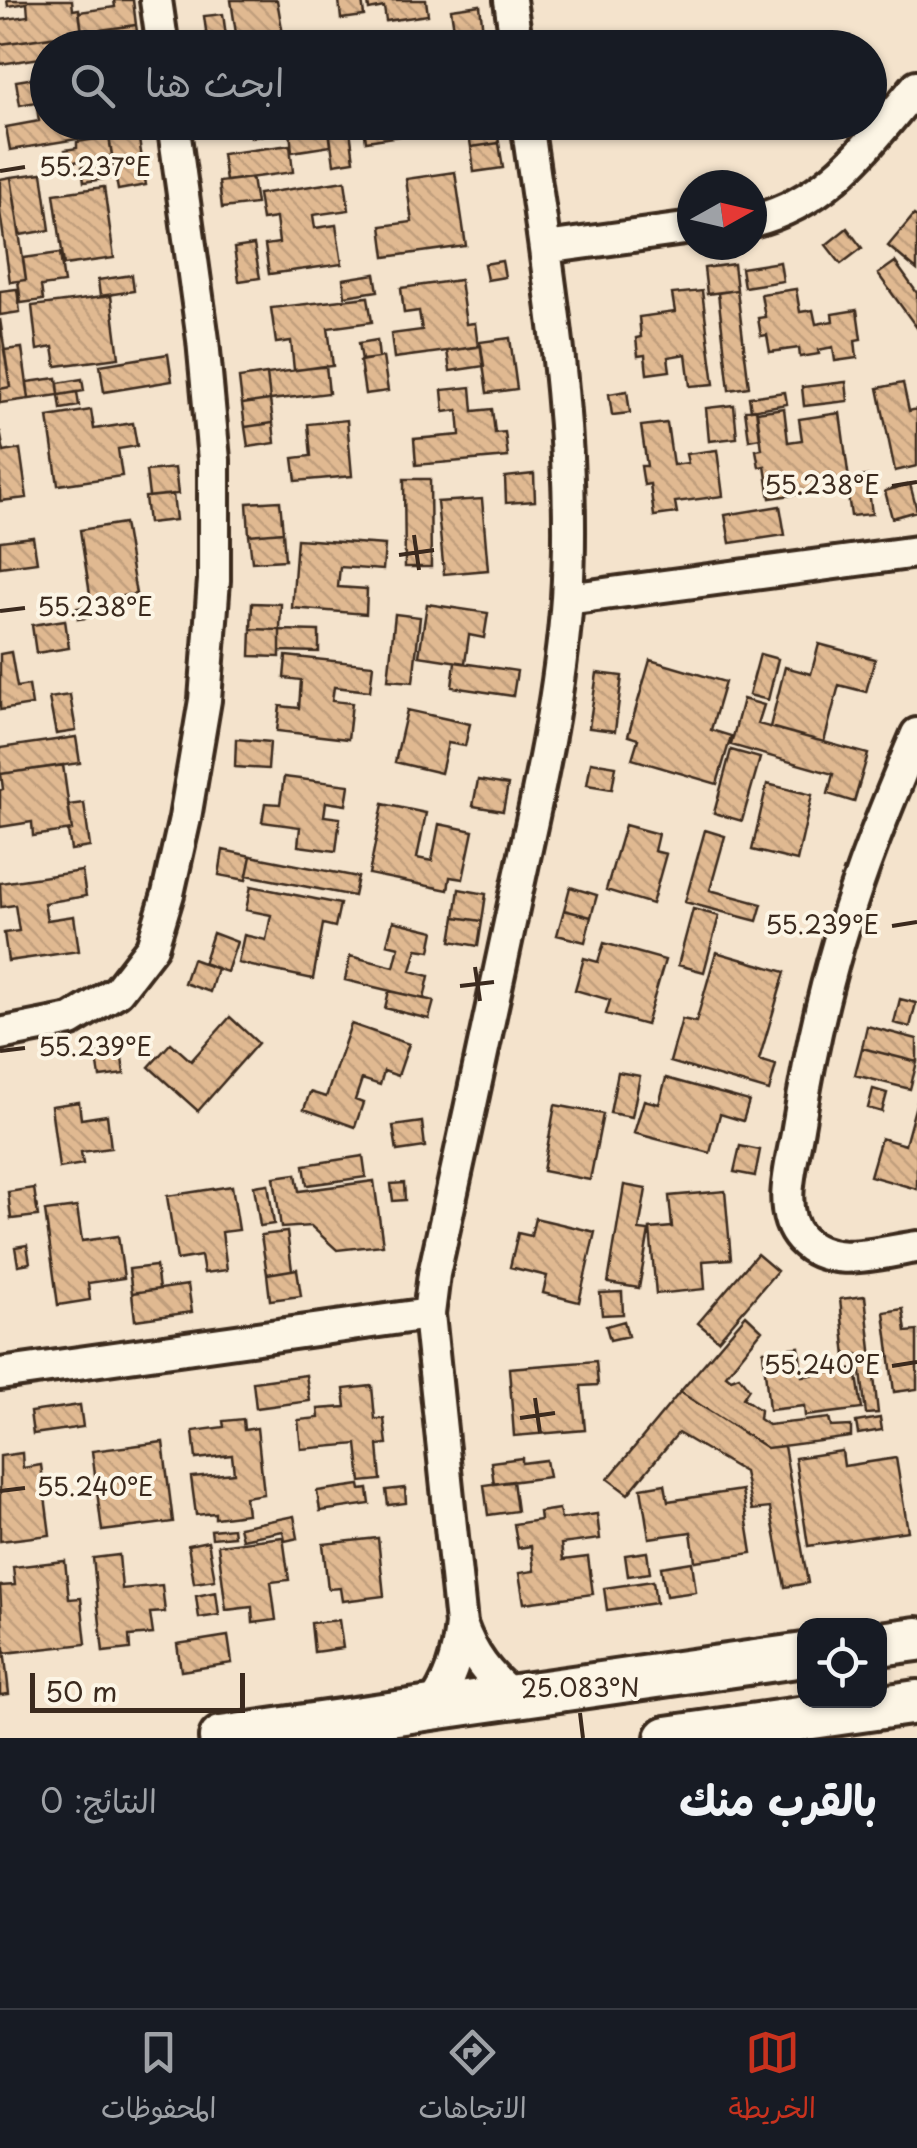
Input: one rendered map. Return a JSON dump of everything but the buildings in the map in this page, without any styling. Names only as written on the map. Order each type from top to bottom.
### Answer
[{"type":"street","points":[[156,0],[160,30]]},
{"type":"street","points":[[510,0],[514,30]]},
{"type":"street","points":[[887,122],[917,86]]},
{"type":"street","points":[[0,1034],[72,1020],[118,991],[152,947],[185,818],[206,683],[214,580],[214,460],[203,340],[175,140]]},
{"type":"street","points":[[432,1708],[454,1668],[461,1624],[429,1314],[434,1274],[542,777],[566,599],[568,465],[530,140]]},
{"type":"street","points":[[767,216],[794,207],[830,184],[872,140]]},
{"type":"street","points":[[545,248],[677,230]]},
{"type":"street","points":[[566,599],[917,552]]},
{"type":"street","points":[[917,734],[880,821],[839,941],[809,1064],[789,1182],[788,1214],[798,1236],[817,1252],[840,1257],[917,1246]]},
{"type":"street","points":[[0,1374],[429,1314]]},
{"type":"street","points":[[461,1624],[484,1670],[514,1696]]},
{"type":"street","points":[[887,1643],[917,1639]]},
{"type":"street","points":[[221,1738],[797,1656]]},
{"type":"street","points":[[667,1738],[764,1730],[917,1702]]}]
